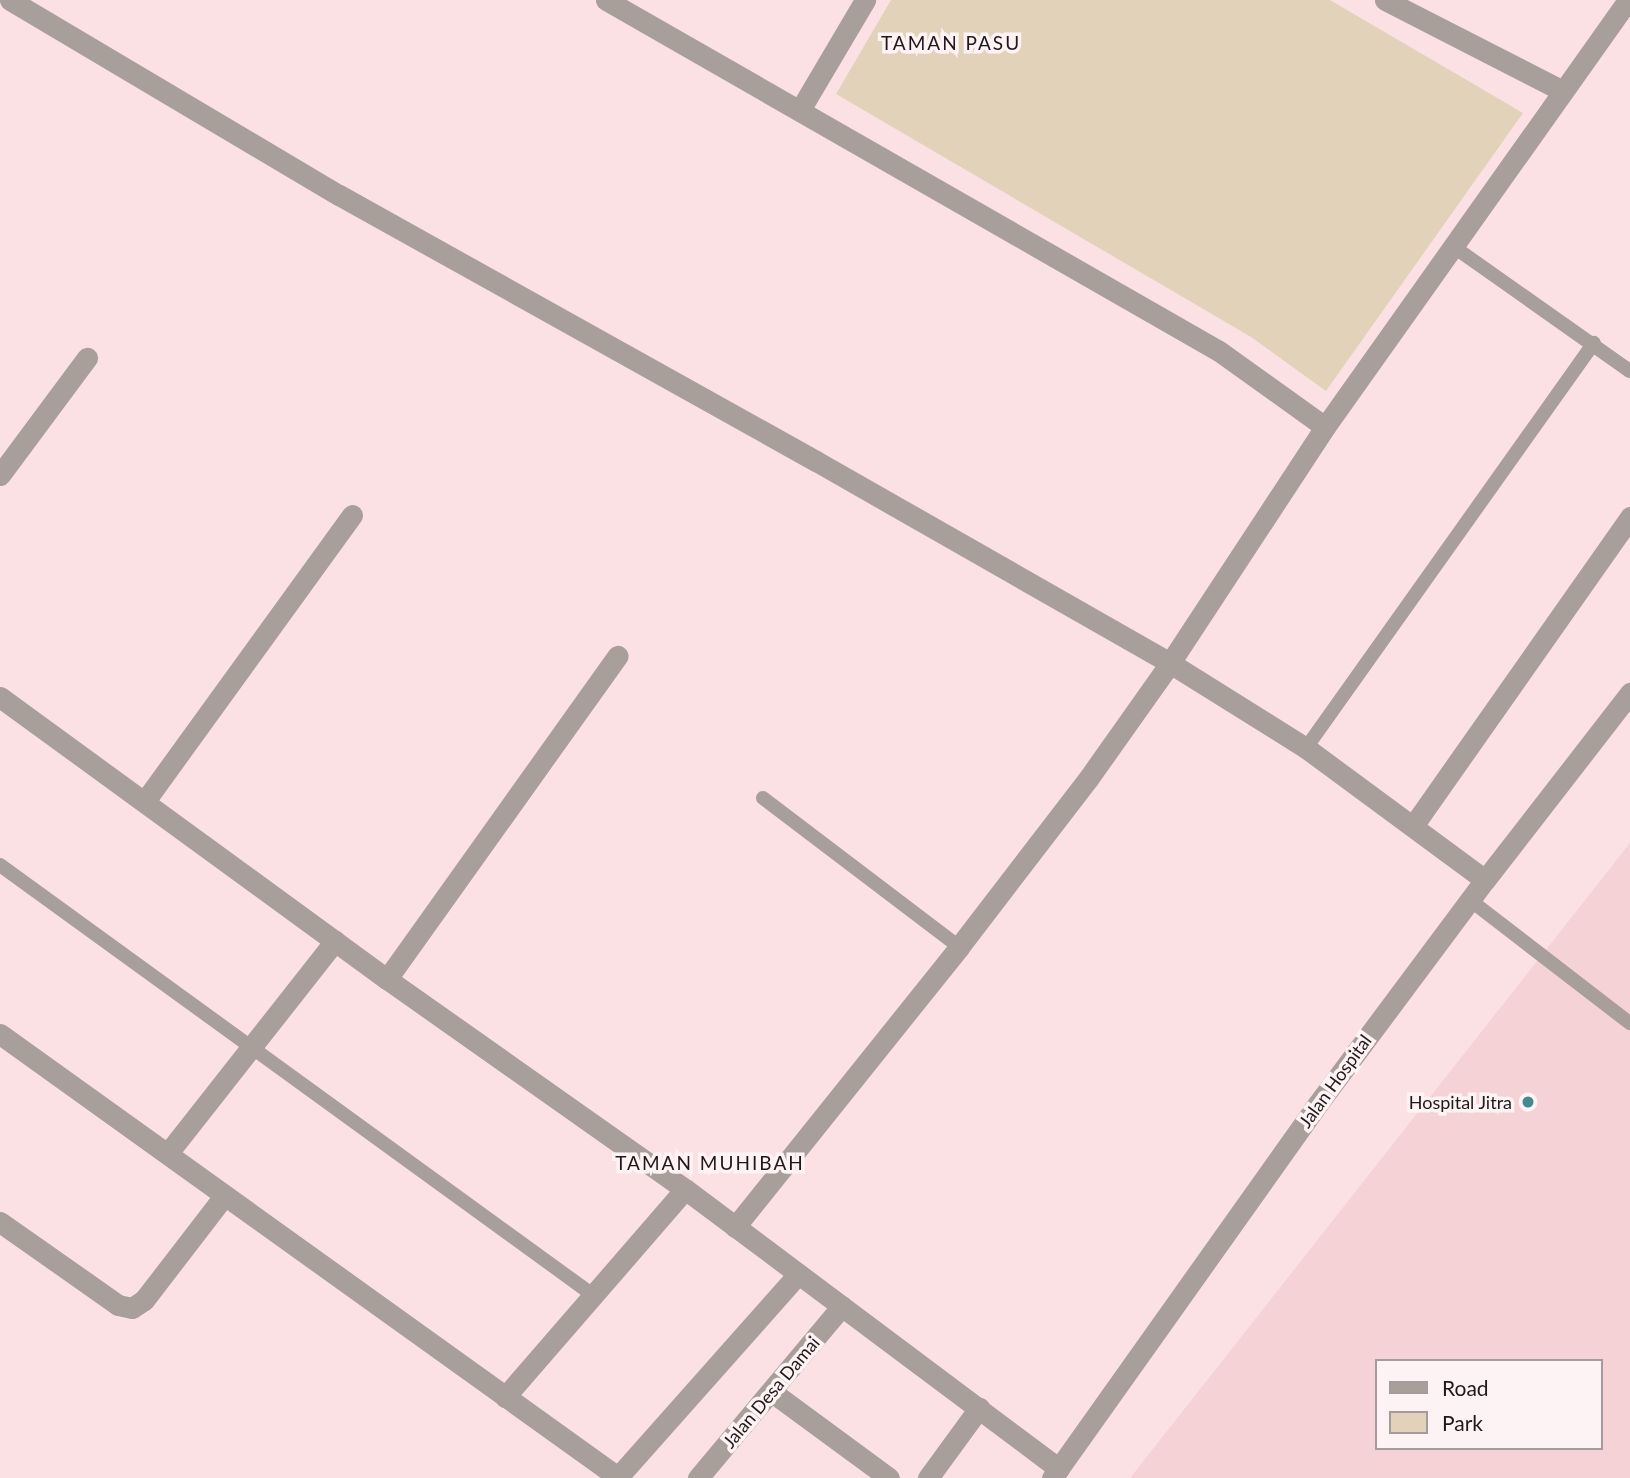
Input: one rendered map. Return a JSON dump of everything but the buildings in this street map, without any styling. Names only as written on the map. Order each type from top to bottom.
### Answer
[{"type":"street","points":[[10,0],[339,195],[816,461],[1170,663],[1306,748],[1485,880]]},
{"type":"street","points":[[607,0],[1219,351],[1325,427]]},
{"type":"street","points":[[800,110],[865,0]]},
{"type":"street","points":[[1385,0],[1563,91]]},
{"type":"street","points":[[735,1227],[959,947],[1088,779],[1170,663],[1325,427],[1628,0]]},
{"type":"street","points":[[0,475],[87,358]]},
{"type":"street","points":[[145,801],[352,515]]},
{"type":"street","points":[[1413,826],[1630,517]]},
{"type":"street","points":[[387,979],[617,656]]},
{"type":"street","name":"Jalan Hospital","points":[[1056,1473],[1314,1109],[1485,880],[1630,693]]},
{"type":"street","points":[[0,697],[335,942],[685,1189],[979,1408],[1056,1473]]},
{"type":"street","points":[[168,1153],[335,942]]},
{"type":"street","points":[[0,1034],[618,1477],[798,1274]]},
{"type":"street","points":[[505,1397],[685,1189]]},
{"type":"street","points":[[0,1222],[118,1305],[132,1308],[144,1300],[224,1196]]},
{"type":"street","name":"Jalan Desa Damai","points":[[698,1478],[842,1306]]},
{"type":"street","points":[[772,1392],[889,1478]]},
{"type":"street","points":[[928,1478],[979,1408]]},
{"type":"lane","points":[[1454,247],[1594,343],[1630,371]]},
{"type":"lane","points":[[1306,748],[1594,343]]},
{"type":"lane","points":[[762,799],[959,947]]},
{"type":"lane","points":[[0,865],[593,1295]]},
{"type":"lane","points":[[1470,900],[1630,1023]]},
{"type":"shaded area","name":"Hospital Jitra","points":[[1630,843],[1630,1478],[1130,1478]]},
{"type":"green space","points":[[891,0],[1330,0],[1523,113],[1326,391],[1251,337],[836,94]]},
{"type":"place","name":"Hospital Jitra","points":[[1528,1102]]},
{"type":"district","name":"TAMAN PASU","points":[[951,43]]},
{"type":"district","name":"TAMAN MUHIBAH","points":[[710,1163]]}]
